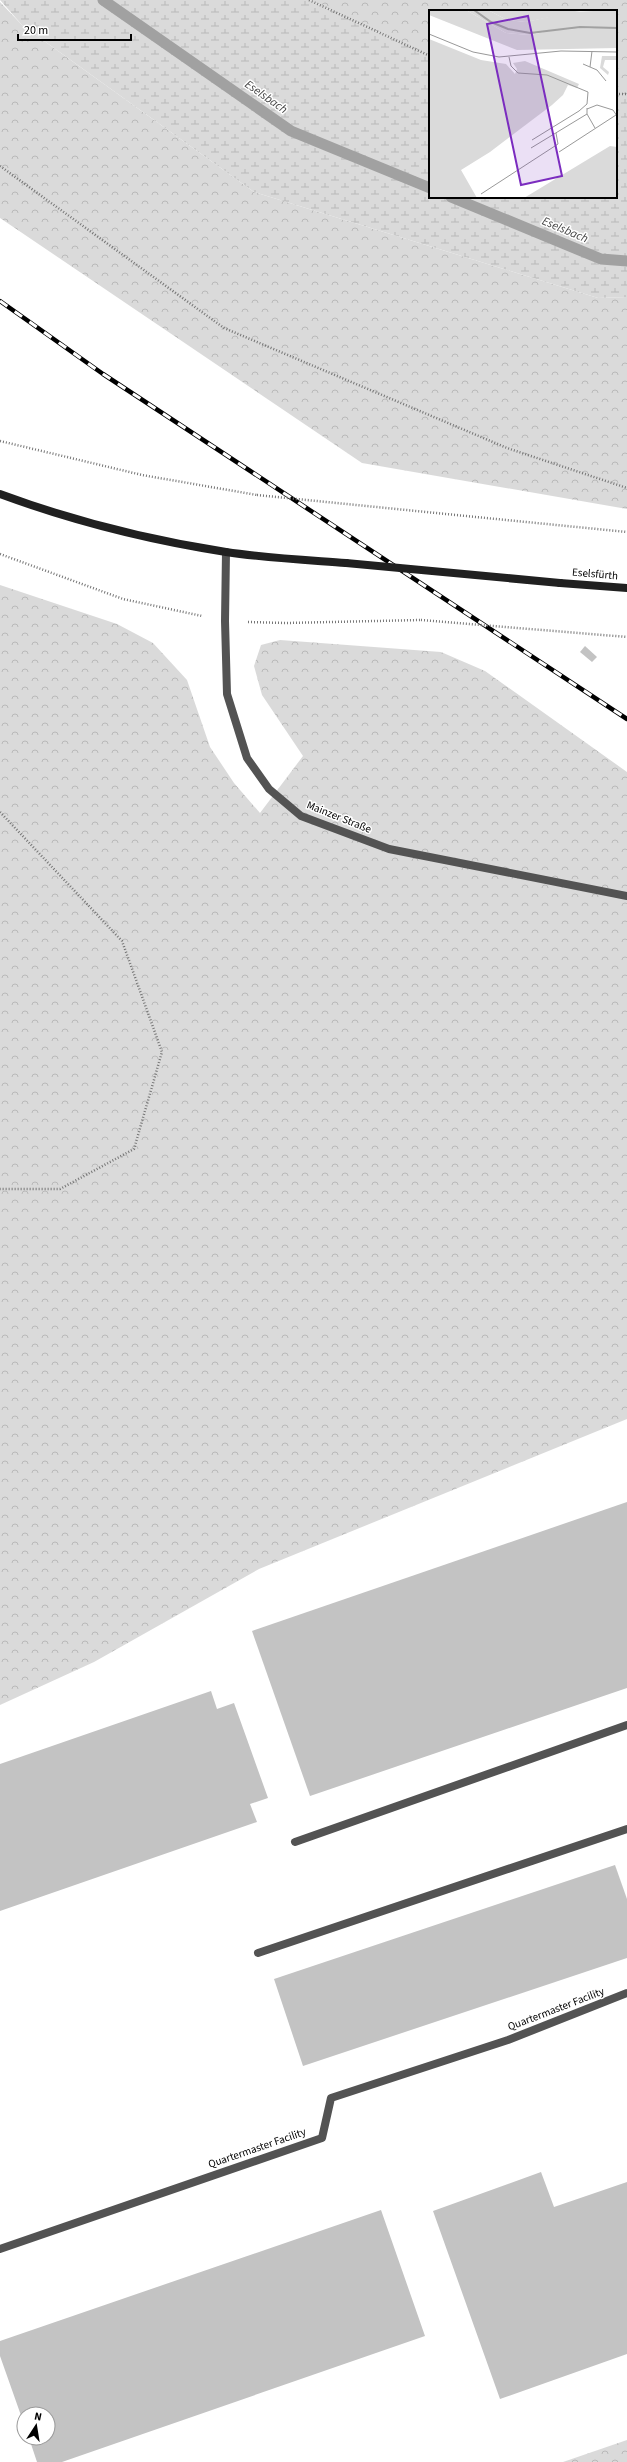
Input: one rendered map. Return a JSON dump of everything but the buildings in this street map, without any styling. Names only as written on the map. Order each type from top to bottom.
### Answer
[{"type":"main road","name":"Eselsfürth","points":[[0,494],[70,518],[226,552],[627,588]]},
{"type":"street","name":"Mainzer Straße","points":[[226,552],[225,621],[227,694],[247,758],[269,789],[302,816],[389,849],[627,896]]},
{"type":"street","points":[[295,1842],[627,1725]]},
{"type":"street","points":[[258,1954],[627,1829]]},
{"type":"street","name":"Quartermaster Facility","points":[[0,2249],[322,2138],[331,2098],[508,2040],[627,1993]]},
{"type":"path","points":[[309,0],[429,56]]},
{"type":"path","points":[[0,166],[224,328],[507,448],[627,488]]},
{"type":"path","points":[[0,441],[142,475],[256,495],[627,532]]},
{"type":"path","points":[[0,554],[123,599],[225,621],[286,623],[421,620],[627,637]]},
{"type":"path","points":[[0,812],[122,941],[162,1052],[134,1149],[60,1189],[0,1189]]},
{"type":"green space","points":[[0,0],[309,0],[429,56],[429,198],[617,198],[617,94],[627,94],[627,297],[598,298],[254,192],[22,25]]},
{"type":"green space","points":[[309,0],[627,0],[627,94],[617,94],[617,10],[429,10],[429,56]]},
{"type":"green space","points":[[0,2],[22,25],[254,192],[598,298],[627,297],[627,509],[362,463],[0,218]]},
{"type":"green space","points":[[0,585],[117,624],[153,643],[187,680],[210,747],[234,783],[260,813],[303,756],[262,695],[254,666],[261,645],[280,640],[441,652],[485,671],[627,772],[627,1419],[259,1569],[94,1662],[0,1705]]},
{"type":"green space","points":[[627,2440],[627,2462],[563,2462]]},
{"type":"waterway","name":"Eselsbach","points":[[103,0],[291,131],[429,188]]},
{"type":"waterway","name":"Eselsbach","points":[[453,198],[601,259],[627,261]]},
{"type":"railway","points":[[0,301],[103,374],[627,719]]}]
